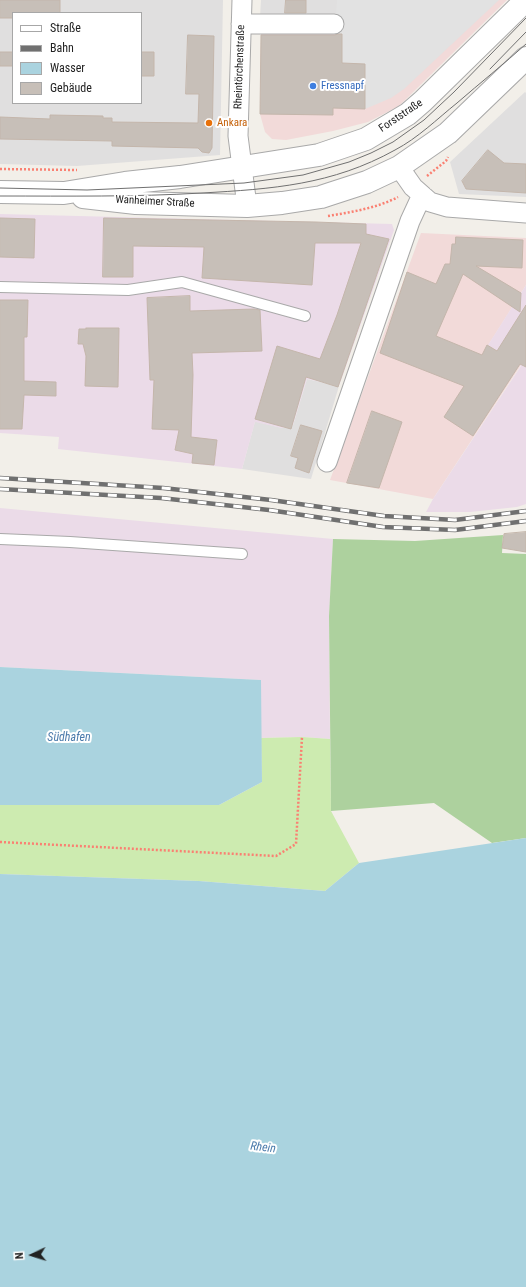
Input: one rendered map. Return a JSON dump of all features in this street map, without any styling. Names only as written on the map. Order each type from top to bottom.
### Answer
[{"type":"street","name":"Rheintörchenstraße","points":[[242,0],[238,136],[247,206]]},
{"type":"street","name":"Forststraße","points":[[242,167],[319,155],[366,139],[385,128],[408,114],[423,102],[526,0]]},
{"type":"street","points":[[241,24],[334,24]]},
{"type":"street","points":[[247,206],[321,197],[367,182],[399,167],[448,133],[526,58]]},
{"type":"street","name":"Wanheimer Straße","points":[[0,192],[64,193],[242,167]]},
{"type":"street","points":[[399,167],[413,187],[430,202],[447,207],[526,213]]},
{"type":"street","name":"Wanheimer Straße","points":[[64,193],[83,197],[136,203],[247,206]]},
{"type":"street","points":[[326,462],[410,222],[422,195]]},
{"type":"lane","points":[[0,287],[128,290],[182,282],[305,316]]},
{"type":"lane","points":[[0,539],[70,542],[242,554]]},
{"type":"path","points":[[0,842],[276,856],[296,844],[302,737]]},
{"type":"shaded area","points":[[0,0],[223,0],[220,155],[77,166],[0,164]]},
{"type":"shaded area","points":[[261,0],[337,0],[337,17],[260,17]]},
{"type":"shaded area","points":[[337,0],[507,0],[399,106],[368,122],[333,131],[286,140],[272,139],[265,132],[260,114],[261,33],[337,17]]},
{"type":"shaded area","points":[[337,0],[499,0],[404,89],[391,98],[365,109],[365,64],[342,63],[342,34],[335,34]]},
{"type":"shaded area","points":[[525,92],[526,197],[459,194],[450,162]]},
{"type":"shaded area","points":[[0,214],[392,224],[394,230],[339,386],[307,379],[293,425],[282,428],[255,422],[242,469],[58,449],[59,437],[0,433]]},
{"type":"shaded area","points":[[421,233],[526,238],[526,285],[489,344],[521,365],[433,499],[330,480]]},
{"type":"shaded area","points":[[526,285],[526,504],[517,507],[470,512],[426,512],[433,499],[521,366],[488,345]]},
{"type":"shaded area","points":[[307,379],[339,386],[311,479],[242,469],[255,421],[282,428],[293,425]]},
{"type":"shaded area","points":[[0,508],[333,539],[329,620],[330,739],[302,737],[261,738],[261,680],[0,667]]},
{"type":"green space","points":[[503,535],[502,553],[526,554],[526,838],[492,843],[434,803],[331,811],[329,616],[333,539],[415,541]]},
{"type":"green space","points":[[302,737],[330,739],[331,811],[359,863],[325,891],[199,881],[0,874],[0,805],[219,805],[262,782],[261,738]]},
{"type":"water","name":"Südhafen","points":[[0,667],[261,680],[262,782],[219,805],[0,805]]},
{"type":"water","name":"Rhein","points":[[526,838],[526,1287],[0,1287],[0,874],[199,881],[325,891],[359,863]]},
{"type":"building","points":[[0,0],[60,0],[60,12],[12,12],[12,18],[0,18]]},
{"type":"building","points":[[286,0],[306,0],[306,13],[285,13]]},
{"type":"building","name":"Fressnapf","points":[[342,34],[342,63],[365,64],[365,109],[333,108],[333,115],[260,114],[261,35]]},
{"type":"building","points":[[188,35],[214,36],[212,148],[209,153],[202,152],[198,148],[112,146],[112,141],[0,139],[0,117],[50,119],[50,115],[103,116],[103,118],[112,118],[112,122],[198,123],[199,94],[186,94]]},
{"type":"building","points":[[0,52],[12,52],[12,66],[0,66]]},
{"type":"building","points":[[142,52],[154,52],[154,76],[142,76]]},
{"type":"building","points":[[488,150],[504,163],[526,164],[526,193],[466,189],[462,181]]},
{"type":"building","points":[[0,218],[35,219],[34,258],[0,257]]},
{"type":"building","points":[[104,218],[366,224],[366,234],[389,239],[338,387],[306,377],[291,429],[255,419],[277,346],[320,359],[337,315],[361,243],[315,243],[312,285],[202,278],[204,247],[133,246],[133,277],[103,277]]},
{"type":"building","points":[[456,237],[523,240],[522,268],[476,266],[521,293],[520,312],[463,274],[436,336],[482,355],[487,345],[497,351],[526,305],[526,367],[520,364],[473,436],[444,417],[464,386],[380,353],[407,272],[436,284],[445,264],[450,264],[452,244],[455,244]]},
{"type":"building","points":[[190,296],[190,311],[260,310],[262,351],[192,353],[193,375],[191,437],[217,440],[214,465],[192,463],[193,454],[175,450],[179,430],[152,429],[154,380],[150,380],[147,298]]},
{"type":"building","points":[[0,300],[28,300],[27,337],[24,337],[24,381],[56,382],[56,396],[24,395],[22,429],[0,429]]},
{"type":"building","points":[[119,328],[118,387],[85,386],[86,356],[83,344],[78,344],[79,329]]},
{"type":"building","points":[[372,411],[402,422],[379,488],[347,483]]},
{"type":"building","points":[[301,425],[322,431],[309,473],[295,468],[298,458],[291,456]]},
{"type":"building","points":[[526,532],[526,552],[502,548],[504,534]]},
{"type":"tram line","points":[[0,188],[87,190],[244,183],[303,175],[349,162],[393,142],[424,120],[454,92],[526,18]]},
{"type":"tram line","points":[[490,69],[526,32]]},
{"type":"tram line","points":[[0,196],[127,196],[202,193],[253,190],[325,178],[371,162],[412,140],[526,44]]},
{"type":"railway","points":[[0,478],[163,488],[271,500],[384,516],[455,520],[526,511]]},
{"type":"railway","points":[[0,489],[161,498],[269,510],[383,527],[455,530],[526,521]]},
{"type":"place","name":"Fressnapf","points":[[313,86]]},
{"type":"place","name":"Ankara","points":[[209,123]]}]
